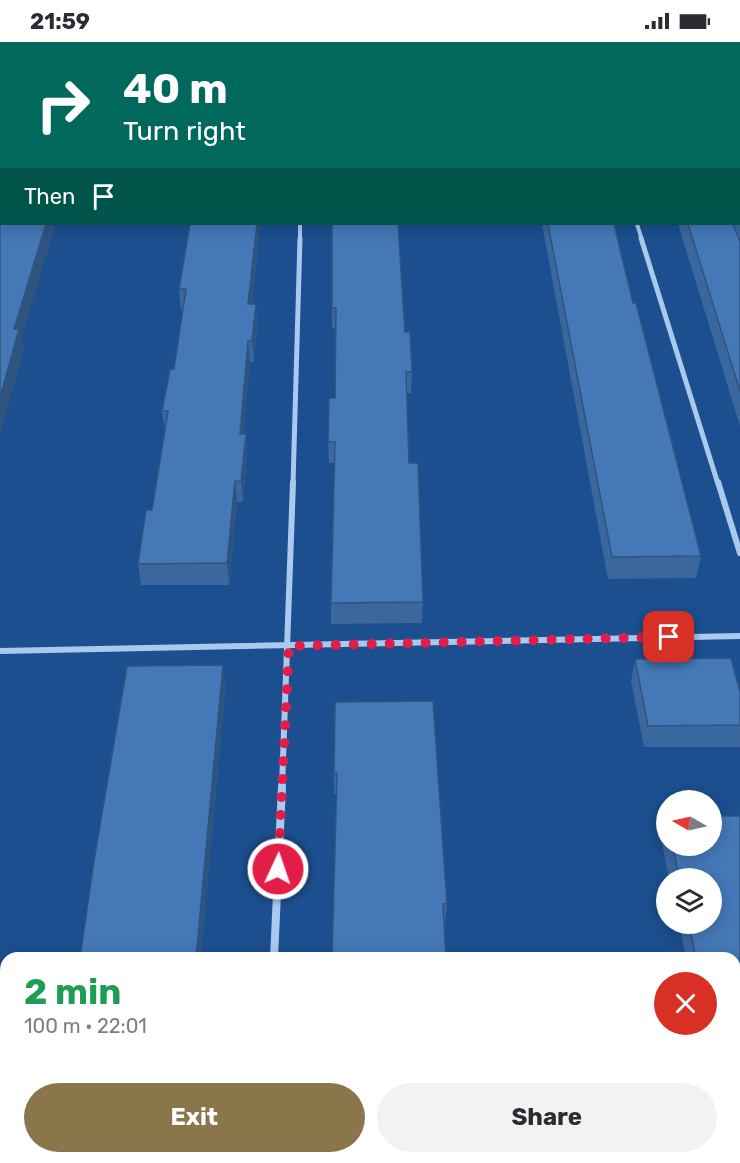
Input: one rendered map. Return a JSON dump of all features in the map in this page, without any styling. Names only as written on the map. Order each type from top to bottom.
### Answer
[{"type":"street","points":[[274,952],[289,646],[300,225]]},
{"type":"street","points":[[637,225],[740,553]]},
{"type":"street","points":[[0,651],[740,636]]},
{"type":"building","points":[[0,225],[46,225],[14,329],[19,329],[0,398]]},
{"type":"building","points":[[190,225],[257,225],[248,304],[256,304],[252,341],[248,341],[240,434],[246,434],[241,481],[235,481],[227,563],[138,564],[146,510],[152,510],[168,411],[162,411],[170,369],[174,369],[186,289],[179,289]]},
{"type":"building","points":[[332,225],[398,225],[405,332],[410,332],[412,372],[406,372],[409,463],[418,463],[423,602],[331,603],[335,442],[328,442],[329,398],[335,398],[336,308],[332,308]]},
{"type":"building","points":[[548,225],[614,225],[701,556],[612,557]]},
{"type":"building","points":[[688,225],[733,225],[740,242],[740,391]]},
{"type":"building","points":[[731,658],[740,692],[740,725],[648,726],[635,659]]},
{"type":"building","points":[[223,665],[197,952],[81,952],[127,666]]},
{"type":"building","points":[[433,701],[447,904],[443,904],[446,952],[332,952],[337,773],[334,773],[335,702]]},
{"type":"building","points":[[722,816],[740,816],[740,952],[695,952],[691,934],[722,934],[722,868],[677,868],[675,856],[722,856]]},
{"type":"route","points":[[278,869],[289,646],[669,637]]}]
